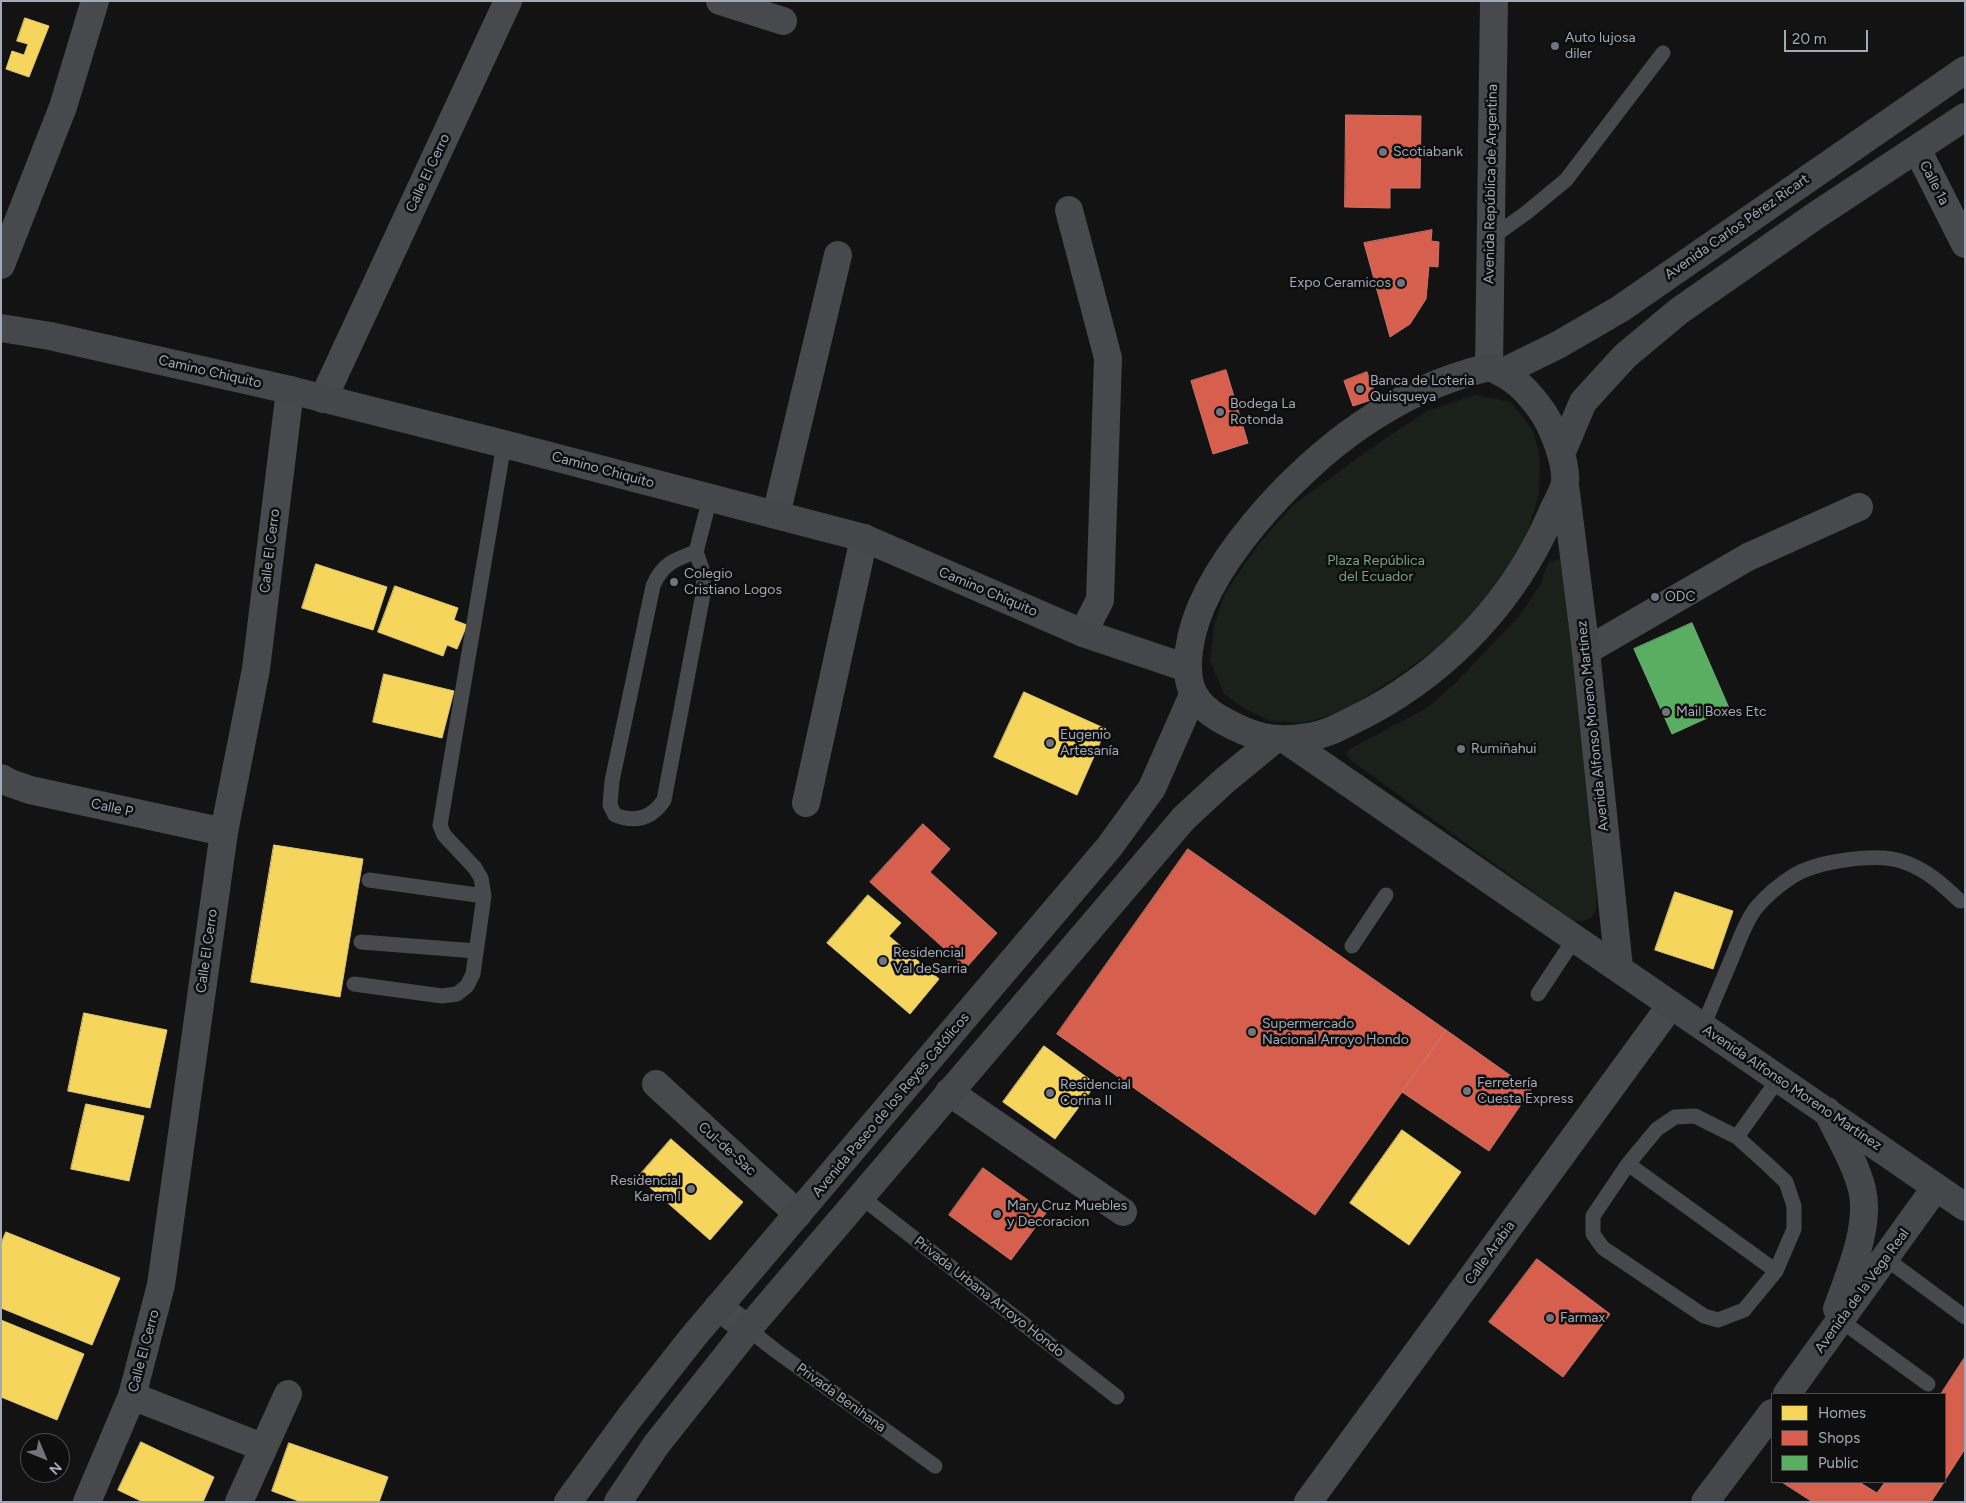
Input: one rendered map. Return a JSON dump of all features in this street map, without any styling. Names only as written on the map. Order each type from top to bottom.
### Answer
[{"type":"main road","name":"Avenida Carlos Pérez Ricart","points":[[1496,369],[1580,333],[1620,308],[1965,70]]},
{"type":"main road","points":[[1561,454],[1583,402],[1625,356],[1678,311],[1815,216],[1965,117]]},
{"type":"main road","name":"Camino Chiquito","points":[[1,328],[50,336],[290,390],[864,538],[1083,633],[1187,668]]},
{"type":"main road","points":[[1496,369],[1522,386],[1534,400],[1549,423],[1561,454],[1564,484],[1544,531],[1510,591],[1464,644],[1439,666],[1392,699],[1347,724],[1311,737],[1280,740],[1240,730],[1213,716],[1193,695],[1187,668],[1191,640],[1206,596],[1233,552],[1274,501],[1323,454],[1359,426],[1401,400],[1457,375],[1496,369]]},
{"type":"main road","name":"Avenida Alfonso Moreno Martínez","points":[[1564,484],[1586,651],[1619,968]]},
{"type":"main road","name":"Avenida Paseo de los Reyes Católicos","points":[[568,1502],[630,1416],[718,1307],[1110,846],[1152,788],[1193,695]]},
{"type":"main road","points":[[618,1502],[656,1445],[748,1329],[1184,818],[1224,781],[1280,740]]},
{"type":"main road","name":"Avenida Alfonso Moreno Martínez","points":[[1280,740],[1575,938],[1965,1207]]},
{"type":"main road","points":[[1826,1110],[1853,1165],[1862,1191],[1863,1222],[1858,1251],[1833,1330]]},
{"type":"main road","name":"Avenida de la Vega Real","points":[[1788,1393],[1936,1187]]},
{"type":"main road","name":"Avenida de la Vega Real","points":[[1704,1502],[1771,1416]]},
{"type":"street","points":[[1,265],[63,107],[95,1]]},
{"type":"street","name":"Calle El Cerro","points":[[323,399],[508,1]]},
{"type":"street","points":[[720,1],[783,21]]},
{"type":"street","name":"Avenida República de Argentina","points":[[1494,1],[1491,238],[1496,369]]},
{"type":"street","name":"Calle 1a","points":[[1917,149],[1965,244]]},
{"type":"street","points":[[1068,210],[1108,358],[1100,600],[1083,633]]},
{"type":"street","points":[[776,516],[838,255]]},
{"type":"street","name":"Calle El Cerro","points":[[87,1502],[132,1396],[161,1284],[224,832],[256,669],[290,390]]},
{"type":"street","points":[[1586,651],[1748,557],[1859,507]]},
{"type":"street","points":[[806,803],[864,538]]},
{"type":"street","name":"Calle P","points":[[1,778],[30,790],[224,832]]},
{"type":"street","name":"Calle Arabia","points":[[1308,1502],[1671,1005]]},
{"type":"street","name":"Cul-de-Sac","points":[[656,1084],[798,1214]]},
{"type":"street","points":[[949,1092],[1123,1212]]},
{"type":"street","points":[[718,1307],[748,1329]]},
{"type":"street","points":[[239,1502],[262,1447],[288,1394]]},
{"type":"street","points":[[132,1396],[262,1447]]},
{"type":"lane","points":[[1491,238],[1526,213],[1566,180],[1663,52]]},
{"type":"lane","points":[[354,984],[442,996],[457,994],[467,986],[473,974],[484,896],[481,878],[475,868],[444,835],[440,825],[504,444]]},
{"type":"lane","points":[[696,552],[677,559],[659,572],[653,586],[612,781],[610,805],[615,815],[628,820],[648,816],[658,809],[664,800],[704,589],[703,572],[696,552],[710,498]]},
{"type":"lane","points":[[1703,1027],[1742,932],[1755,910],[1769,894],[1794,875],[1824,865],[1855,858],[1904,862],[1934,878],[1960,901]]},
{"type":"lane","points":[[369,880],[484,896]]},
{"type":"lane","points":[[1352,946],[1386,894]]},
{"type":"lane","points":[[1538,994],[1575,938]]},
{"type":"lane","points":[[361,942],[476,951]]},
{"type":"lane","points":[[1736,1137],[1779,1078]]},
{"type":"lane","points":[[1695,1116],[1736,1137],[1786,1182],[1794,1206],[1794,1229],[1776,1271],[1744,1310],[1718,1320],[1704,1316],[1603,1248],[1593,1234],[1593,1216],[1628,1164],[1657,1129],[1675,1118],[1695,1116]]},
{"type":"lane","points":[[1628,1164],[1776,1271]]},
{"type":"lane","name":"Privada Urbana Arroyo Hondo","points":[[860,1196],[1117,1397]]},
{"type":"lane","points":[[1885,1258],[1965,1317]]},
{"type":"lane","name":"Privada Benihana","points":[[748,1329],[935,1466]]},
{"type":"lane","points":[[1833,1330],[1928,1384]]},
{"type":"green space","name":"Plaza República del Ecuador","points":[[1475,395],[1511,402],[1533,431],[1540,457],[1539,494],[1523,547],[1486,598],[1446,642],[1344,711],[1304,723],[1270,721],[1245,709],[1224,694],[1210,661],[1214,626],[1225,593],[1258,545],[1293,505],[1387,437],[1429,410]]},
{"type":"green space","points":[[1558,559],[1564,562],[1597,901],[1593,916],[1582,921],[1574,921],[1353,762],[1346,755],[1348,750],[1430,706],[1459,679],[1521,614],[1540,585],[1548,563]]},
{"type":"building: Homes","points":[[25,18],[49,26],[29,77],[6,69],[12,51],[24,55],[28,44],[17,41]]},
{"type":"building: Homes","points":[[316,564],[387,587],[373,630],[302,608]]},
{"type":"building: Homes","points":[[395,586],[458,608],[454,620],[467,625],[457,649],[447,645],[443,656],[378,632]]},
{"type":"building: Homes","points":[[384,674],[454,691],[442,738],[373,722]]},
{"type":"building: Homes","name":"Eugenio Artesanía","points":[[1024,692],[1106,729],[1077,795],[994,757]]},
{"type":"building: Homes","points":[[274,845],[363,859],[340,997],[251,982]]},
{"type":"building: Homes","points":[[1675,892],[1733,911],[1713,969],[1655,950]]},
{"type":"building: Homes","name":"Residencial Val deSarria","points":[[868,895],[901,923],[889,936],[939,979],[910,1014],[827,943]]},
{"type":"building: Homes","points":[[84,1013],[167,1030],[150,1108],[68,1091]]},
{"type":"building: Homes","name":"Residencial Corina II","points":[[1044,1046],[1096,1084],[1055,1139],[1003,1102]]},
{"type":"building: Homes","points":[[86,1104],[144,1116],[129,1181],[71,1169]]},
{"type":"building: Homes","points":[[1402,1130],[1461,1172],[1409,1245],[1350,1203]]},
{"type":"building: Homes","name":"Residencial Karem I","points":[[671,1139],[743,1202],[710,1240],[638,1177]]},
{"type":"building: Homes","points":[[6,1232],[120,1278],[92,1345],[1,1308],[1,1244]]},
{"type":"building: Homes","points":[[1,1320],[84,1354],[57,1420],[1,1397]]},
{"type":"building: Homes","points":[[141,1442],[214,1477],[203,1502],[143,1502],[118,1490]]},
{"type":"building: Homes","points":[[289,1443],[388,1477],[379,1502],[301,1502],[272,1491]]},
{"type":"building: Shops","name":"Scotiabank","points":[[1346,115],[1421,116],[1420,188],[1390,188],[1390,208],[1345,207]]},
{"type":"building: Shops","name":"Expo Ceramicos","points":[[1432,230],[1431,241],[1439,242],[1438,267],[1429,266],[1426,299],[1410,324],[1390,337],[1364,243]]},
{"type":"building: Shops","name":"Bodega La Rotonda","points":[[1226,370],[1248,443],[1213,454],[1191,381]]},
{"type":"building: Shops","name":"Banca de Loteria Quisqueya","points":[[1367,372],[1377,398],[1353,406],[1344,381]]},
{"type":"building: Shops","points":[[923,824],[950,849],[930,872],[997,933],[966,968],[870,882]]},
{"type":"building: Shops","name":"Supermercado Nacional Arroyo Hondo","points":[[1188,849],[1446,1030],[1315,1215],[1057,1034]]},
{"type":"building: Shops","name":"Ferretería Cuesta Express","points":[[1446,1030],[1531,1090],[1489,1151],[1402,1092]]},
{"type":"building: Shops","name":"Mary Cruz Muebles y Decoracion","points":[[983,1168],[1046,1213],[1011,1260],[949,1215]]},
{"type":"building: Shops","name":"Farmax","points":[[1537,1259],[1610,1314],[1563,1377],[1489,1322]]},
{"type":"building: Shops","points":[[1965,1357],[1965,1449],[1946,1478],[1946,1393],[1942,1393]]},
{"type":"building: Shops","points":[[1784,1483],[1861,1483],[1877,1493],[1884,1483],[1943,1483],[1931,1502],[1813,1502]]},
{"type":"building: Public","points":[[1692,623],[1729,708],[1672,734],[1634,649]]},
{"type":"place","name":"Auto lujosa diler","points":[[1555,46]]},
{"type":"place","name":"Scotiabank","points":[[1383,152]]},
{"type":"place","name":"Expo Ceramicos","points":[[1401,283]]},
{"type":"place","name":"Banca de Loteria Quisqueya","points":[[1360,389]]},
{"type":"place","name":"Bodega La Rotonda","points":[[1220,412]]},
{"type":"place","name":"Colegio Cristiano Logos","points":[[674,582]]},
{"type":"place","name":"ODC","points":[[1655,597]]},
{"type":"place","name":"Mail Boxes Etc","points":[[1666,712]]},
{"type":"place","name":"Eugenio Artesanía","points":[[1050,743]]},
{"type":"place","name":"Rumiñahui","points":[[1461,749]]},
{"type":"place","name":"Residencial Val deSarria","points":[[883,961]]},
{"type":"place","name":"Supermercado Nacional Arroyo Hondo","points":[[1252,1032]]},
{"type":"place","name":"Ferretería Cuesta Express","points":[[1467,1091]]},
{"type":"place","name":"Residencial Corina II","points":[[1050,1093]]},
{"type":"place","name":"Residencial Karem I","points":[[691,1189]]},
{"type":"place","name":"Mary Cruz Muebles y Decoracion","points":[[997,1214]]},
{"type":"place","name":"Farmax","points":[[1550,1318]]}]
